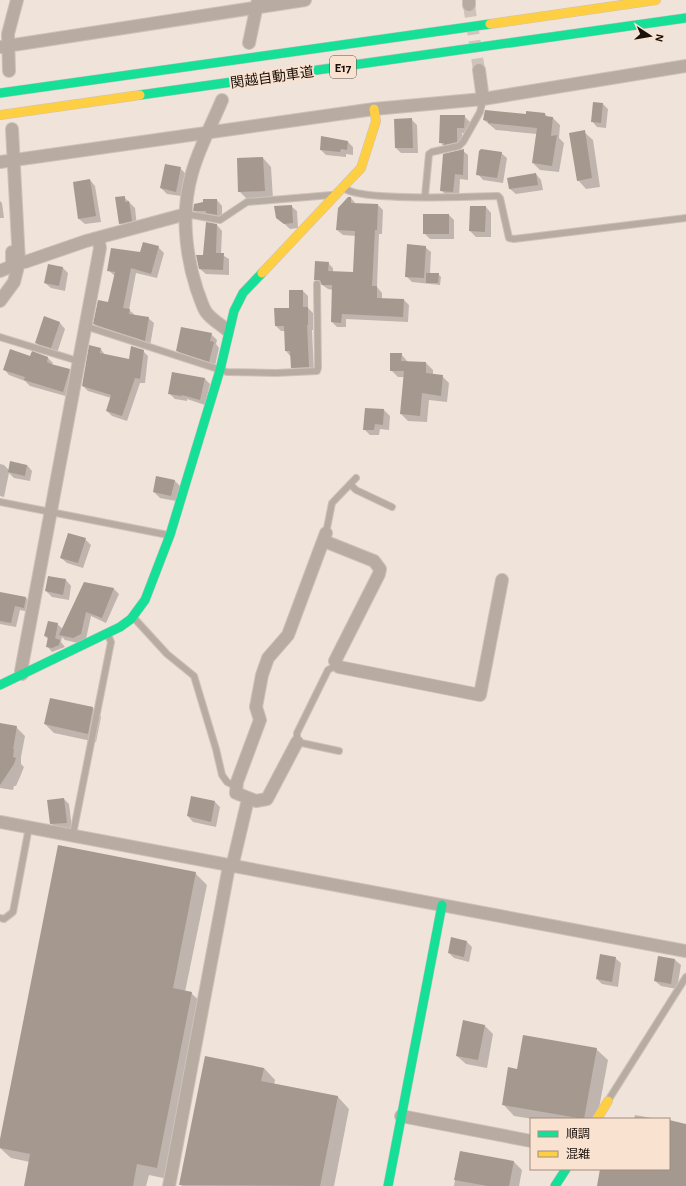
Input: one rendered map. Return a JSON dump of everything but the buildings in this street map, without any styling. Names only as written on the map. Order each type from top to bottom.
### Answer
[{"type":"main road","name":"関越自動車道","points":[[0,93],[656,0]]},
{"type":"main road","name":"関越自動車道","points":[[0,115],[686,18]]},
{"type":"main road","points":[[0,684],[107,634],[133,617],[145,600],[170,535],[220,370],[226,347],[227,330],[235,307],[244,293],[343,188],[363,163],[376,120],[374,109]]},
{"type":"main road","points":[[388,1186],[442,905]]},
{"type":"main road","points":[[598,1118],[608,1101]]},
{"type":"main road","points":[[555,1186],[565,1170]]},
{"type":"street","points":[[9,71],[4,46],[17,0]]},
{"type":"street","points":[[4,46],[257,3],[305,0]]},
{"type":"street","points":[[249,43],[257,3]]},
{"type":"street","points":[[7,164],[208,132],[374,109],[483,99],[686,66]]},
{"type":"street","points":[[479,70],[483,99]]},
{"type":"street","points":[[222,100],[191,177],[186,214],[187,249],[201,301],[210,317],[227,330]]},
{"type":"street","points":[[0,271],[12,266],[13,259],[7,164],[12,129]]},
{"type":"street","points":[[0,300],[14,282],[19,262],[7,164]]},
{"type":"street","points":[[19,262],[25,262],[98,238],[186,214]]},
{"type":"street","points":[[22,674],[21,671],[100,248],[98,238]]},
{"type":"street","points":[[297,742],[267,799],[261,801],[248,799],[236,793],[236,786],[260,720],[256,707],[262,675],[268,658],[288,635],[325,537],[374,562],[380,569],[379,574],[335,661],[337,665],[347,669],[480,695],[502,580]]},
{"type":"street","points":[[169,1186],[230,866],[248,799]]},
{"type":"street","points":[[0,822],[73,834],[230,866],[686,951]]},
{"type":"street","points":[[401,1116],[530,1141]]},
{"type":"lane","points":[[425,196],[429,154],[459,146],[463,142],[480,112],[483,99]]},
{"type":"lane","points":[[343,188],[349,191],[364,194],[498,196],[500,198],[509,238],[514,239],[686,218]]},
{"type":"lane","points":[[186,214],[220,220],[247,202],[329,194],[333,198]]},
{"type":"lane","points":[[85,326],[227,372],[269,373],[317,371],[317,284]]},
{"type":"lane","points":[[0,336],[78,361]]},
{"type":"lane","points":[[325,537],[332,503],[356,478]]},
{"type":"lane","points":[[350,484],[356,490],[392,506]]},
{"type":"lane","points":[[0,502],[170,535]]},
{"type":"lane","points":[[133,617],[167,654],[194,676],[216,749],[222,775],[226,782],[236,786]]},
{"type":"lane","points":[[73,834],[111,642],[107,634]]},
{"type":"lane","points":[[337,665],[328,670],[297,733],[297,742],[340,751]]},
{"type":"lane","points":[[0,918],[4,919],[13,912],[29,827]]},
{"type":"lane","points":[[608,1101],[686,977]]},
{"type":"tunnel","points":[[469,5],[479,70]]},
{"type":"traffic: fast","points":[[140,95],[686,18]]},
{"type":"traffic: fast","points":[[0,93],[490,24]]},
{"type":"traffic: fast","points":[[0,685],[120,627],[131,619],[145,600],[170,535],[220,370],[234,311],[243,293],[262,273]]},
{"type":"traffic: fast","points":[[388,1186],[442,905]]},
{"type":"traffic: fast","points":[[555,1186],[565,1170]]},
{"type":"traffic: slow","points":[[490,24],[656,0]]},
{"type":"traffic: slow","points":[[0,115],[140,95]]},
{"type":"traffic: slow","points":[[262,273],[361,168],[376,121],[374,109]]},
{"type":"traffic: slow","points":[[598,1118],[608,1101]]}]
